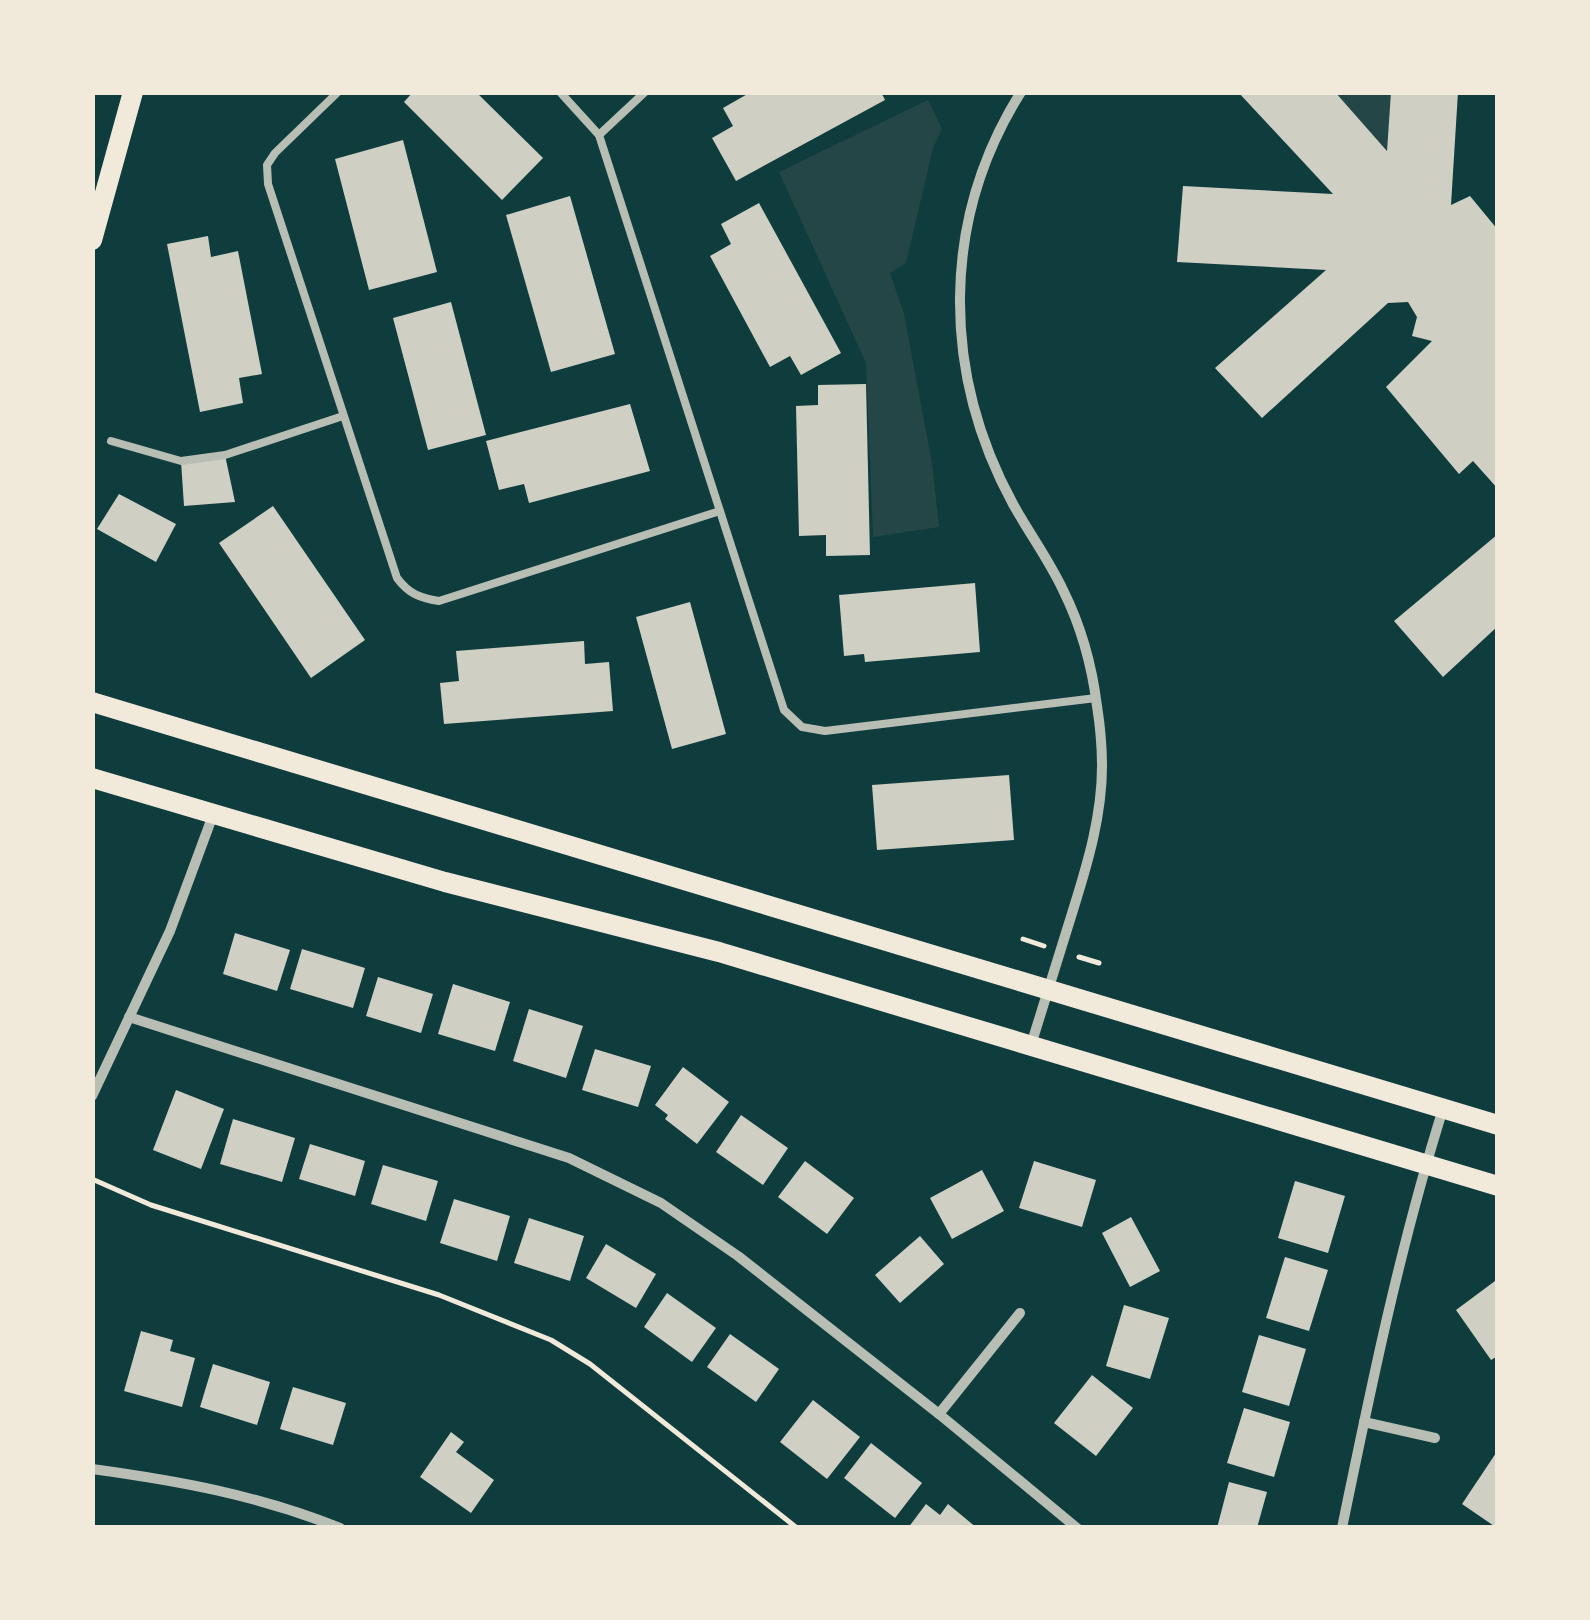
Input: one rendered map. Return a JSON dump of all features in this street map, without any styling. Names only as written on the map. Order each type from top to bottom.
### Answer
[{"type":"main road","points":[[92,240],[133,92]]},
{"type":"main road","points":[[92,702],[1498,1125]]},
{"type":"main road","points":[[92,778],[444,882],[719,952],[1498,1186]]},
{"type":"street","points":[[1021,92],[984,168],[971,208],[959,298],[966,378],[977,422],[1012,503],[1064,592],[1080,629],[1096,698],[1102,767],[1091,850],[1031,1046]]},
{"type":"street","points":[[92,1096],[170,931],[213,815]]},
{"type":"street","points":[[129,1017],[568,1158],[661,1203],[738,1256],[1077,1528]]},
{"type":"street","points":[[1342,1528],[1425,1165],[1443,1110]]},
{"type":"street","points":[[939,1414],[1020,1313]]},
{"type":"street","points":[[1364,1422],[1436,1438]]},
{"type":"street","points":[[92,1470],[192,1483],[281,1506],[340,1528]]},
{"type":"lane","points":[[338,92],[275,152],[267,166],[272,194],[343,416],[397,578],[405,590],[439,601],[720,511]]},
{"type":"lane","points":[[560,92],[600,135],[784,710],[802,727],[825,731],[1096,698]]},
{"type":"lane","points":[[600,135],[645,92]]},
{"type":"lane","points":[[111,442],[180,462],[225,455],[343,416]]},
{"type":"path","points":[[92,1179],[151,1205],[440,1295],[550,1340],[590,1364],[798,1528]]},
{"type":"shaded area","points":[[1335,93],[1391,93],[1387,151],[1387,150]]},
{"type":"shaded area","points":[[928,100],[942,129],[933,148],[906,263],[890,273],[904,314],[932,463],[939,527],[873,537],[866,363],[779,172]]},
{"type":"building","points":[[413,92],[476,92],[543,158],[502,200],[404,102]]},
{"type":"building","points":[[751,92],[881,92],[885,100],[736,181],[712,138],[733,126],[723,108]]},
{"type":"building","points":[[1238,92],[1335,92],[1387,151],[1391,92],[1458,92],[1451,205],[1470,196],[1498,230],[1498,489],[1473,461],[1459,474],[1386,387],[1432,341],[1412,336],[1417,317],[1408,302],[1388,303],[1262,418],[1215,368],[1326,270],[1177,262],[1183,186],[1333,194]]},
{"type":"building","points":[[403,140],[437,272],[369,290],[335,159]]},
{"type":"building","points":[[570,196],[615,354],[551,372],[506,215]]},
{"type":"building","points":[[759,203],[841,353],[801,375],[790,356],[770,367],[710,256],[731,244],[721,224]]},
{"type":"building","points":[[208,236],[211,257],[238,251],[262,374],[239,378],[243,403],[200,412],[167,244]]},
{"type":"building","points":[[451,302],[486,435],[428,450],[393,318]]},
{"type":"building","points":[[866,384],[870,555],[826,556],[826,535],[799,536],[796,406],[818,405],[818,385]]},
{"type":"building","points":[[630,404],[650,471],[529,503],[524,484],[499,490],[486,441]]},
{"type":"building","points":[[225,455],[235,502],[184,506],[181,461]]},
{"type":"building","points":[[119,494],[176,524],[156,562],[97,529]]},
{"type":"building","points":[[273,506],[365,640],[311,678],[219,543]]},
{"type":"building","points":[[1498,534],[1498,626],[1443,677],[1394,621]]},
{"type":"building","points":[[975,583],[980,652],[865,662],[864,654],[844,656],[839,595]]},
{"type":"building","points":[[690,602],[726,734],[672,749],[636,617]]},
{"type":"building","points":[[584,641],[585,664],[609,662],[613,711],[444,724],[440,683],[459,681],[456,651]]},
{"type":"building","points":[[1009,775],[1014,840],[877,850],[872,785]]},
{"type":"building","points":[[235,933],[290,950],[277,991],[223,974]]},
{"type":"building","points":[[302,949],[365,968],[353,1008],[290,989]]},
{"type":"building","points":[[378,977],[433,994],[421,1033],[366,1016]]},
{"type":"building","points":[[453,984],[510,1002],[495,1051],[438,1034]]},
{"type":"building","points":[[529,1009],[583,1026],[566,1078],[513,1061]]},
{"type":"building","points":[[595,1049],[651,1066],[638,1107],[582,1090]]},
{"type":"building","points":[[683,1067],[729,1102],[697,1144],[665,1119],[668,1115],[655,1105]]},
{"type":"building","points":[[176,1090],[224,1109],[201,1169],[153,1150]]},
{"type":"building","points":[[741,1115],[788,1148],[763,1185],[716,1152]]},
{"type":"building","points":[[233,1119],[295,1138],[282,1182],[220,1164]]},
{"type":"building","points":[[310,1144],[365,1161],[355,1196],[299,1179]]},
{"type":"building","points":[[805,1161],[854,1198],[827,1234],[778,1197]]},
{"type":"building","points":[[1034,1161],[1096,1180],[1082,1227],[1019,1208]]},
{"type":"building","points":[[383,1165],[438,1181],[426,1221],[371,1204]]},
{"type":"building","points":[[982,1170],[1004,1211],[952,1239],[930,1198]]},
{"type":"building","points":[[1295,1181],[1345,1196],[1328,1253],[1278,1238]]},
{"type":"building","points":[[454,1199],[510,1216],[497,1261],[440,1243]]},
{"type":"building","points":[[1131,1217],[1160,1271],[1130,1287],[1102,1233]]},
{"type":"building","points":[[529,1218],[584,1236],[570,1281],[514,1263]]},
{"type":"building","points":[[920,1236],[944,1264],[900,1303],[875,1275]]},
{"type":"building","points":[[606,1244],[656,1274],[636,1308],[586,1278]]},
{"type":"building","points":[[1285,1257],[1328,1270],[1309,1331],[1266,1318]]},
{"type":"building","points":[[1495,1281],[1498,1356],[1491,1360],[1456,1310]]},
{"type":"building","points":[[667,1293],[716,1328],[692,1362],[644,1327]]},
{"type":"building","points":[[1124,1305],[1169,1318],[1150,1379],[1106,1366]]},
{"type":"building","points":[[141,1331],[173,1340],[170,1351],[195,1358],[182,1407],[124,1391]]},
{"type":"building","points":[[730,1334],[779,1369],[756,1402],[707,1367]]},
{"type":"building","points":[[1259,1335],[1306,1349],[1289,1406],[1242,1392]]},
{"type":"building","points":[[213,1364],[270,1382],[257,1425],[200,1407]]},
{"type":"building","points":[[1092,1375],[1133,1408],[1096,1456],[1054,1423]]},
{"type":"building","points":[[293,1387],[346,1403],[333,1445],[280,1429]]},
{"type":"building","points":[[813,1400],[860,1437],[827,1479],[780,1442]]},
{"type":"building","points":[[1244,1408],[1290,1422],[1274,1477],[1227,1463]]},
{"type":"building","points":[[451,1432],[464,1442],[456,1452],[494,1480],[471,1513],[420,1477]]},
{"type":"building","points":[[871,1443],[922,1483],[895,1518],[844,1478]]},
{"type":"building","points":[[1498,1450],[1498,1528],[1497,1528],[1462,1504]]},
{"type":"building","points":[[1229,1482],[1267,1492],[1257,1528],[1217,1528]]},
{"type":"building","points":[[926,1504],[940,1515],[948,1504],[977,1528],[908,1528]]}]
